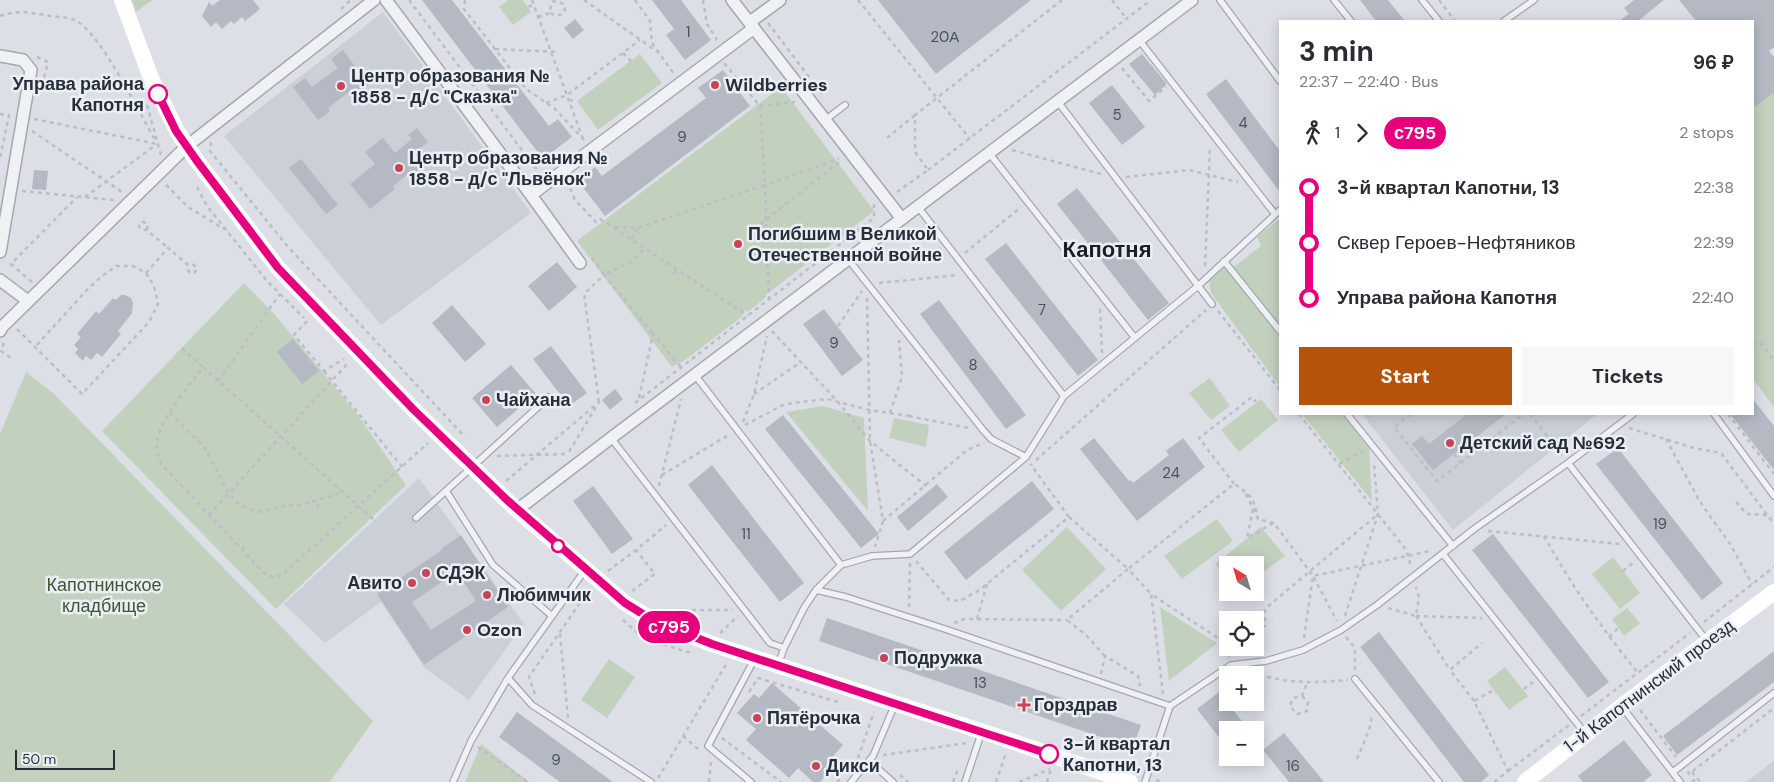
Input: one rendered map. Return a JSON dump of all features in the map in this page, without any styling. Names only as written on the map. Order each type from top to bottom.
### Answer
[{"type":"street","points":[[122,0],[170,119],[197,161],[278,268],[413,409],[478,462],[517,510],[625,603],[654,621],[712,644],[895,703],[975,735],[1130,782]]},
{"type":"street","points":[[6,332],[2,327],[187,146],[374,0]]},
{"type":"street","points":[[386,0],[531,194],[580,263]]},
{"type":"street","points":[[732,0],[902,219]]},
{"type":"street","points":[[531,194],[752,25],[761,14],[780,0]]},
{"type":"street","points":[[517,510],[1192,0]]},
{"type":"street","points":[[0,56],[23,60],[32,70],[11,190],[4,255]]},
{"type":"street","points":[[0,280],[28,301]]},
{"type":"street","name":"1-й Капотнинский проезд","points":[[1525,782],[1585,734],[1774,592]]},
{"type":"lane","points":[[1220,0],[1279,80]]},
{"type":"lane","points":[[1334,0],[1350,20]]},
{"type":"lane","points":[[1422,0],[1438,20]]},
{"type":"lane","points":[[1505,20],[1534,0]]},
{"type":"lane","points":[[778,665],[784,648],[804,608],[816,590],[841,565],[872,556],[910,554],[1026,457],[1064,396],[1198,286],[1277,212],[1253,186],[1139,40]]},
{"type":"lane","points":[[1058,102],[1212,304]]},
{"type":"lane","points":[[825,120],[845,105]]},
{"type":"lane","points":[[989,153],[1135,338]]},
{"type":"lane","points":[[918,207],[1064,396]]},
{"type":"lane","points":[[848,259],[991,439],[1026,457]]},
{"type":"lane","points":[[1224,262],[1279,330]]},
{"type":"lane","points":[[695,375],[841,565]]},
{"type":"lane","points":[[416,518],[549,397]]},
{"type":"lane","points":[[1348,415],[1453,546]]},
{"type":"lane","points":[[1145,782],[1167,705],[1231,664],[1266,662],[1303,650],[1341,630],[1414,577],[1474,529],[1568,463],[1632,415]]},
{"type":"lane","points":[[1715,415],[1774,496]]},
{"type":"lane","points":[[611,438],[770,643],[784,648]]},
{"type":"lane","points":[[1568,463],[1708,642]]},
{"type":"lane","points":[[446,491],[493,565],[552,616]]},
{"type":"lane","points":[[1443,554],[1585,734]]},
{"type":"lane","points":[[453,782],[470,741],[508,678],[585,569]]},
{"type":"lane","points":[[816,590],[846,597],[942,628],[1167,705]]},
{"type":"lane","points":[[751,782],[708,746],[755,658]]},
{"type":"lane","points":[[508,678],[532,705],[654,781]]},
{"type":"lane","points":[[1355,679],[1439,782]]},
{"type":"lane","points":[[1673,772],[1774,693]]},
{"type":"lane","points":[[852,782],[873,756],[895,703]]},
{"type":"lane","points":[[1622,706],[1680,782]]},
{"type":"lane","points":[[964,782],[975,735]]},
{"type":"lane","points":[[869,760],[893,782]]},
{"type":"path","points":[[465,0],[464,9],[526,89],[554,108],[584,140],[532,0]]},
{"type":"path","points":[[538,17],[562,14],[565,10],[564,4],[566,0]]},
{"type":"path","points":[[584,0],[659,53]]},
{"type":"path","points":[[635,0],[650,21],[652,43],[674,74],[668,78]]},
{"type":"path","points":[[703,0],[707,24],[717,40]]},
{"type":"path","points":[[858,0],[970,139]]},
{"type":"path","points":[[886,138],[1062,0]]},
{"type":"path","points":[[1112,0],[1127,18]]},
{"type":"path","points":[[894,187],[898,192],[1151,0]]},
{"type":"path","points":[[1439,0],[1454,20]]},
{"type":"path","points":[[550,14],[551,4],[554,1],[564,4]]},
{"type":"path","points":[[528,6],[534,6]]},
{"type":"path","points":[[0,16],[15,11],[38,14],[75,20],[88,30],[103,48],[157,144],[34,119]]},
{"type":"path","points":[[761,14],[836,112]]},
{"type":"path","points":[[546,103],[567,95],[640,40]]},
{"type":"path","points":[[495,49],[559,52]]},
{"type":"path","points":[[623,53],[631,61]]},
{"type":"path","points":[[724,63],[760,106],[769,300]]},
{"type":"path","points":[[1120,64],[1149,101],[1172,82]]},
{"type":"path","points":[[790,94],[801,109]]},
{"type":"path","points":[[569,100],[577,101]]},
{"type":"path","points":[[760,106],[795,102]]},
{"type":"path","points":[[0,114],[9,115],[0,158]]},
{"type":"path","points":[[915,115],[915,152],[928,170]]},
{"type":"path","points":[[30,139],[31,130],[126,195]]},
{"type":"path","points":[[1204,280],[1210,174],[1210,132]]},
{"type":"path","points":[[214,139],[210,151],[289,248],[478,462],[536,455],[568,455]]},
{"type":"path","points":[[84,198],[153,147]]},
{"type":"path","points":[[1008,149],[1116,178],[1189,170],[1253,186]]},
{"type":"path","points":[[613,227],[638,228],[839,159],[842,163],[754,229]]},
{"type":"path","points":[[539,174],[546,168]]},
{"type":"path","points":[[162,181],[188,207],[228,232],[207,206],[195,184]]},
{"type":"path","points":[[11,190],[120,200]]},
{"type":"path","points":[[11,264],[77,197]]},
{"type":"path","points":[[631,406],[874,218],[874,205],[870,199]]},
{"type":"path","points":[[958,258],[1028,202]]},
{"type":"path","points":[[631,239],[638,228]]},
{"type":"path","points":[[147,230],[187,264]]},
{"type":"path","points":[[146,273],[168,248]]},
{"type":"path","points":[[568,455],[599,402],[584,294],[604,275],[631,262],[645,248]]},
{"type":"path","points":[[4,255],[16,270]]},
{"type":"path","points":[[11,358],[1,351],[6,332],[15,327],[35,347],[82,394],[149,322],[158,304],[154,286],[146,273],[133,266],[116,266],[86,291],[35,347]]},
{"type":"path","points":[[674,274],[677,269]]},
{"type":"path","points":[[838,326],[867,284],[970,274]]},
{"type":"path","points":[[604,275],[681,367]]},
{"type":"path","points":[[867,284],[870,441],[883,521],[872,556]]},
{"type":"path","points":[[1099,292],[1103,365]]},
{"type":"path","points":[[218,381],[280,294]]},
{"type":"path","points":[[1219,639],[1151,594],[1128,569],[1069,517],[1031,465],[1212,304],[1279,389]]},
{"type":"path","points":[[307,321],[294,335],[402,467]]},
{"type":"path","points":[[890,414],[902,377],[897,322]]},
{"type":"path","points":[[926,486],[870,441],[838,402],[769,328],[754,394],[740,428],[785,404],[827,399],[838,402],[869,410],[983,430]]},
{"type":"path","points":[[639,400],[653,334]]},
{"type":"path","points":[[1754,343],[1762,344],[1774,361]]},
{"type":"path","points":[[182,348],[374,520]]},
{"type":"path","points":[[324,371],[344,359]]},
{"type":"path","points":[[754,394],[801,362]]},
{"type":"path","points":[[209,515],[348,364]]},
{"type":"path","points":[[203,367],[161,428],[157,442],[158,455],[162,466],[267,576],[276,577],[283,574],[429,442]]},
{"type":"path","points":[[656,498],[683,392],[676,397]]},
{"type":"path","points":[[1256,402],[1252,397],[1199,438],[1234,484],[1244,490],[1255,502],[1258,519]]},
{"type":"path","points":[[513,486],[505,481],[599,402]]},
{"type":"path","points":[[170,413],[205,448],[229,494],[247,509],[258,512],[290,505],[302,505],[343,492]]},
{"type":"path","points":[[1300,415],[1407,551],[1419,597],[1416,616],[1450,670],[1474,701],[1508,772]]},
{"type":"path","points":[[1410,415],[1394,427],[1437,481],[1523,415]]},
{"type":"path","points":[[1531,415],[1568,463]]},
{"type":"path","points":[[1729,415],[1774,474]]},
{"type":"path","points":[[909,416],[909,421]]},
{"type":"path","points":[[1618,425],[1694,448],[1721,453],[1774,524]]},
{"type":"path","points":[[662,475],[738,429]]},
{"type":"path","points":[[883,521],[967,450],[991,439]]},
{"type":"path","points":[[1666,439],[1700,502],[1730,544],[1752,584]]},
{"type":"path","points":[[1470,441],[1476,451]]},
{"type":"path","points":[[1339,465],[1372,445],[1378,514],[1341,630]]},
{"type":"path","points":[[560,461],[576,449]]},
{"type":"path","points":[[1454,454],[1461,463]]},
{"type":"path","points":[[1067,620],[1234,484]]},
{"type":"path","points":[[1244,490],[1258,519]]},
{"type":"path","points":[[318,501],[318,508]]},
{"type":"path","points":[[1255,502],[1247,538],[1274,523]]},
{"type":"path","points":[[1736,502],[1747,514],[1767,515]]},
{"type":"path","points":[[246,514],[247,509]]},
{"type":"path","points":[[1264,626],[1265,609],[1378,514]]},
{"type":"path","points":[[910,554],[949,600],[960,601],[978,591],[1069,517]]},
{"type":"path","points":[[602,575],[673,519]]},
{"type":"path","points":[[1231,664],[1267,678],[1307,683],[1355,679],[1355,648],[1341,630],[1313,576],[1274,523],[1258,519]]},
{"type":"path","points":[[1474,529],[1632,545]]},
{"type":"path","points":[[1544,536],[1558,561],[1609,637],[1638,673]]},
{"type":"path","points":[[242,550],[246,546]]},
{"type":"path","points":[[1313,576],[1453,546]]},
{"type":"path","points":[[625,596],[655,574],[636,550]]},
{"type":"path","points":[[909,609],[910,554]]},
{"type":"path","points":[[1623,571],[1641,556]]},
{"type":"path","points":[[1494,782],[1774,567]]},
{"type":"path","points":[[1303,650],[1313,576]]},
{"type":"path","points":[[977,619],[987,584]]},
{"type":"path","points":[[538,702],[529,677],[588,591]]},
{"type":"path","points":[[1151,594],[1167,705]]},
{"type":"path","points":[[1377,605],[1416,616],[1494,618]]},
{"type":"path","points":[[668,610],[744,610]]},
{"type":"path","points":[[617,615],[645,639],[692,653]]},
{"type":"path","points":[[942,628],[964,619],[1067,620],[1085,634],[1105,656],[1138,676],[1142,697]]},
{"type":"path","points":[[1609,637],[1618,628]]},
{"type":"path","points":[[560,634],[569,722],[561,716]]},
{"type":"path","points":[[1450,670],[1482,643]]},
{"type":"path","points":[[1099,682],[1105,656]]},
{"type":"path","points":[[654,781],[727,663],[721,662]]},
{"type":"path","points":[[747,695],[758,678],[838,702]]},
{"type":"path","points":[[1302,696],[1307,683]]},
{"type":"path","points":[[1474,701],[1492,691]]},
{"type":"path","points":[[1302,696],[1308,702],[1307,711],[1296,714],[1290,706],[1293,698],[1302,696]]},
{"type":"path","points":[[1357,759],[1369,730],[1375,704]]},
{"type":"path","points":[[857,762],[874,712]]},
{"type":"path","points":[[964,750],[967,743],[975,735]]},
{"type":"path","points":[[720,736],[781,782]]},
{"type":"path","points":[[470,741],[528,782]]},
{"type":"path","points":[[882,748],[879,755],[967,743]]},
{"type":"path","points":[[996,782],[1006,752],[1000,750]]},
{"type":"path","points":[[709,782],[711,760]]},
{"type":"path","points":[[954,782],[959,766]]},
{"type":"path","points":[[1044,766],[1058,771]]},
{"type":"path","points":[[1019,782],[1051,768]]},
{"type":"path","points":[[1046,782],[1051,768]]},
{"type":"path","points":[[1692,772],[1700,782]]},
{"type":"path","points":[[838,782],[844,776]]},
{"type":"path","points":[[1692,782],[1697,778]]},
{"type":"shaded area","points":[[383,12],[531,213],[381,325],[224,136]]},
{"type":"shaded area","points":[[1363,415],[1596,415],[1453,530]]},
{"type":"shaded area","points":[[419,478],[524,624],[469,700],[425,668],[381,602],[325,643],[284,604]]},
{"type":"shaded area","points":[[1774,761],[1774,782],[1746,782]]},
{"type":"green space","points":[[132,0],[152,0],[136,12]]},
{"type":"green space","points":[[508,0],[523,0],[531,12],[513,25],[499,7]]},
{"type":"green space","points":[[640,54],[662,83],[598,130],[577,101]]},
{"type":"green space","points":[[781,87],[874,211],[766,295],[748,312],[746,310],[741,314],[743,316],[681,363],[679,362],[672,367],[577,241]]},
{"type":"green space","points":[[1774,90],[1774,407],[1754,380],[1754,105]]},
{"type":"green space","points":[[1279,219],[1279,386],[1211,293],[1209,279],[1228,264],[1235,266],[1261,246],[1257,237]]},
{"type":"green space","points":[[244,283],[275,315],[358,415],[406,485],[276,609],[102,431]]},
{"type":"green space","name":"Капотнинское кладбище","points":[[26,372],[53,393],[373,721],[330,782],[0,782],[0,434]]},
{"type":"green space","points":[[1210,378],[1230,406],[1211,420],[1189,393]]},
{"type":"green space","points":[[1261,399],[1278,420],[1239,452],[1221,430]]},
{"type":"green space","points":[[823,406],[864,418],[868,511],[786,412]]},
{"type":"green space","points":[[1303,415],[1343,415],[1369,448],[1372,501]]},
{"type":"green space","points":[[894,418],[929,425],[926,447],[889,438]]},
{"type":"green space","points":[[1217,519],[1233,541],[1182,579],[1164,556]]},
{"type":"green space","points":[[1067,527],[1106,569],[1061,611],[1022,570]]},
{"type":"green space","points":[[1261,527],[1285,556],[1264,571],[1264,556],[1225,556]]},
{"type":"green space","points":[[1613,557],[1640,593],[1620,609],[1592,574]]},
{"type":"green space","points":[[1219,561],[1219,569],[1215,564]]},
{"type":"green space","points":[[1160,607],[1217,643],[1169,681]]},
{"type":"green space","points":[[1627,608],[1640,623],[1624,636],[1612,619]]},
{"type":"green space","points":[[609,659],[635,677],[607,718],[581,700]]},
{"type":"green space","points":[[1505,667],[1528,696],[1509,710],[1487,681]]},
{"type":"green space","points":[[481,744],[529,782],[465,782]]},
{"type":"building","points":[[220,0],[253,0],[260,9],[245,21],[242,17],[234,24],[231,21],[222,29],[216,22],[211,27],[202,16],[209,2],[212,6]]},
{"type":"building","points":[[422,0],[452,0],[549,126],[558,119],[572,137],[543,159]]},
{"type":"building","points":[[652,0],[681,0],[711,40],[685,60],[666,35],[674,29]]},
{"type":"building","points":[[878,0],[1031,0],[936,74]]},
{"type":"building","points":[[1360,0],[1388,0],[1404,20],[1375,20]]},
{"type":"building","points":[[1634,0],[1664,0],[1639,20],[1620,20],[1629,14],[1624,8]]},
{"type":"building","points":[[1679,0],[1774,0],[1774,47],[1769,51],[1774,57],[1774,92],[1754,107],[1754,20],[1695,20]]},
{"type":"building","points":[[575,19],[584,30],[573,39],[564,28]]},
{"type":"building","name":"Центр образования № 1858 - д/с \"Сказка\"","points":[[343,50],[369,85],[358,93],[354,88],[328,108],[330,111],[318,120],[293,87],[305,78],[312,87],[338,68],[331,59]]},
{"type":"building","points":[[1142,54],[1167,84],[1155,95],[1129,64]]},
{"type":"building","points":[[723,70],[750,106],[605,216],[578,181],[595,167],[602,176],[706,98],[698,88]]},
{"type":"building","points":[[1226,79],[1279,150],[1279,191],[1206,94]]},
{"type":"building","points":[[1112,85],[1145,127],[1122,145],[1089,103]]},
{"type":"building","name":"Центр образования № 1858 - д/с \"Львёнок\"","points":[[417,128],[428,142],[415,152],[426,166],[416,174],[413,170],[393,186],[395,189],[370,209],[350,184],[375,164],[365,152],[383,138],[395,153],[412,139],[408,135]]},
{"type":"building","points":[[301,159],[338,205],[326,214],[289,168]]},
{"type":"building","points":[[34,170],[48,171],[46,190],[32,189]]},
{"type":"building","points":[[1077,188],[1169,303],[1148,320],[1057,204]]},
{"type":"building","points":[[1006,243],[1098,360],[1078,376],[985,259]]},
{"type":"building","points":[[557,262],[577,287],[549,311],[528,286]]},
{"type":"building","points":[[121,295],[131,298],[133,303],[132,313],[118,331],[121,334],[102,357],[97,353],[91,360],[86,356],[83,361],[75,353],[78,349],[74,345],[81,337],[77,334],[96,311],[99,314],[113,298],[116,300]]},
{"type":"building","points":[[939,300],[1026,415],[1006,429],[920,314]]},
{"type":"building","points":[[452,305],[486,344],[465,362],[432,323]]},
{"type":"building","points":[[824,309],[863,360],[842,376],[803,324]]},
{"type":"building","points":[[293,339],[319,371],[302,384],[277,352]]},
{"type":"building","points":[[551,346],[587,393],[569,406],[533,359]]},
{"type":"building","points":[[511,365],[536,394],[497,427],[472,398]]},
{"type":"building","points":[[615,389],[623,399],[610,410],[602,400]]},
{"type":"building","points":[[1754,401],[1774,426],[1774,470],[1731,415],[1754,415]]},
{"type":"building","points":[[783,415],[879,534],[861,548],[765,429]]},
{"type":"building","name":"Детский сад №692","points":[[1466,415],[1505,415],[1433,470],[1412,444],[1422,436],[1429,444]]},
{"type":"building","points":[[1094,438],[1129,481],[1131,480],[1133,483],[1169,455],[1166,451],[1183,438],[1205,467],[1137,521],[1080,449]]},
{"type":"building","points":[[1618,448],[1723,583],[1702,600],[1596,464]]},
{"type":"building","points":[[712,465],[804,583],[780,602],[688,485]]},
{"type":"building","points":[[1032,481],[1054,509],[966,580],[944,552]]},
{"type":"building","points":[[937,484],[948,497],[908,531],[897,517]]},
{"type":"building","points":[[593,486],[633,539],[612,554],[573,501]]},
{"type":"building","points":[[1493,534],[1609,682],[1588,698],[1472,550]]},
{"type":"building","points":[[461,535],[508,607],[424,665],[377,594]],"holes":[[[457,572],[476,601],[431,630],[412,602]]]},
{"type":"building","points":[[827,618],[1141,725],[1133,748],[819,641]]},
{"type":"building","points":[[1379,632],[1489,775],[1481,782],[1464,782],[1360,647]]},
{"type":"building","points":[[1774,651],[1774,682],[1677,755],[1663,736]]},
{"type":"building","points":[[772,683],[843,745],[827,763],[832,767],[820,782],[813,782],[798,768],[789,778],[746,740],[756,729],[737,713],[754,694],[759,698]]},
{"type":"building","points":[[1219,692],[1219,711],[1234,711],[1242,721],[1219,721],[1219,737],[1197,709]]},
{"type":"building","points":[[517,712],[613,782],[560,782],[499,737]]},
{"type":"building","points":[[1284,733],[1324,782],[1289,782],[1264,749]]},
{"type":"building","points":[[1624,740],[1652,775],[1643,782],[1583,782],[1578,776]]},
{"type":"bus line","name":"с795","points":[[158,94],[176,131],[278,268],[413,409],[517,510],[625,603],[654,621],[712,644],[1049,754]]},
{"type":"place","name":"Wildberries","points":[[715,85]]},
{"type":"place","name":"Центр образования № 1858 - д/с \"Сказка\"","points":[[341,86]]},
{"type":"place","name":"Управа района Капотня","points":[[158,94]]},
{"type":"place","name":"Центр образования № 1858 - д/с \"Львёнок\"","points":[[399,168]]},
{"type":"place","name":"Погибшим в Великой Отечественной войне","points":[[738,244]]},
{"type":"place","name":"Чайхана","points":[[486,400]]},
{"type":"place","name":"Детский сад №692","points":[[1450,443]]},
{"type":"place","name":"СДЭК","points":[[426,573]]},
{"type":"place","name":"Авито","points":[[412,583]]},
{"type":"place","name":"Любимчик","points":[[487,595]]},
{"type":"place","name":"Ozon","points":[[467,630]]},
{"type":"place","name":"Подружка","points":[[884,658]]},
{"type":"place","name":"Горздрав","points":[[1024,705]]},
{"type":"place","name":"Пятёрочка","points":[[757,718]]},
{"type":"place","name":"3-й квартал Капотни, 13","points":[[1049,754]]},
{"type":"place","name":"Дикси","points":[[816,766]]},
{"type":"district","name":"Капотня","points":[[1107,249]]}]
